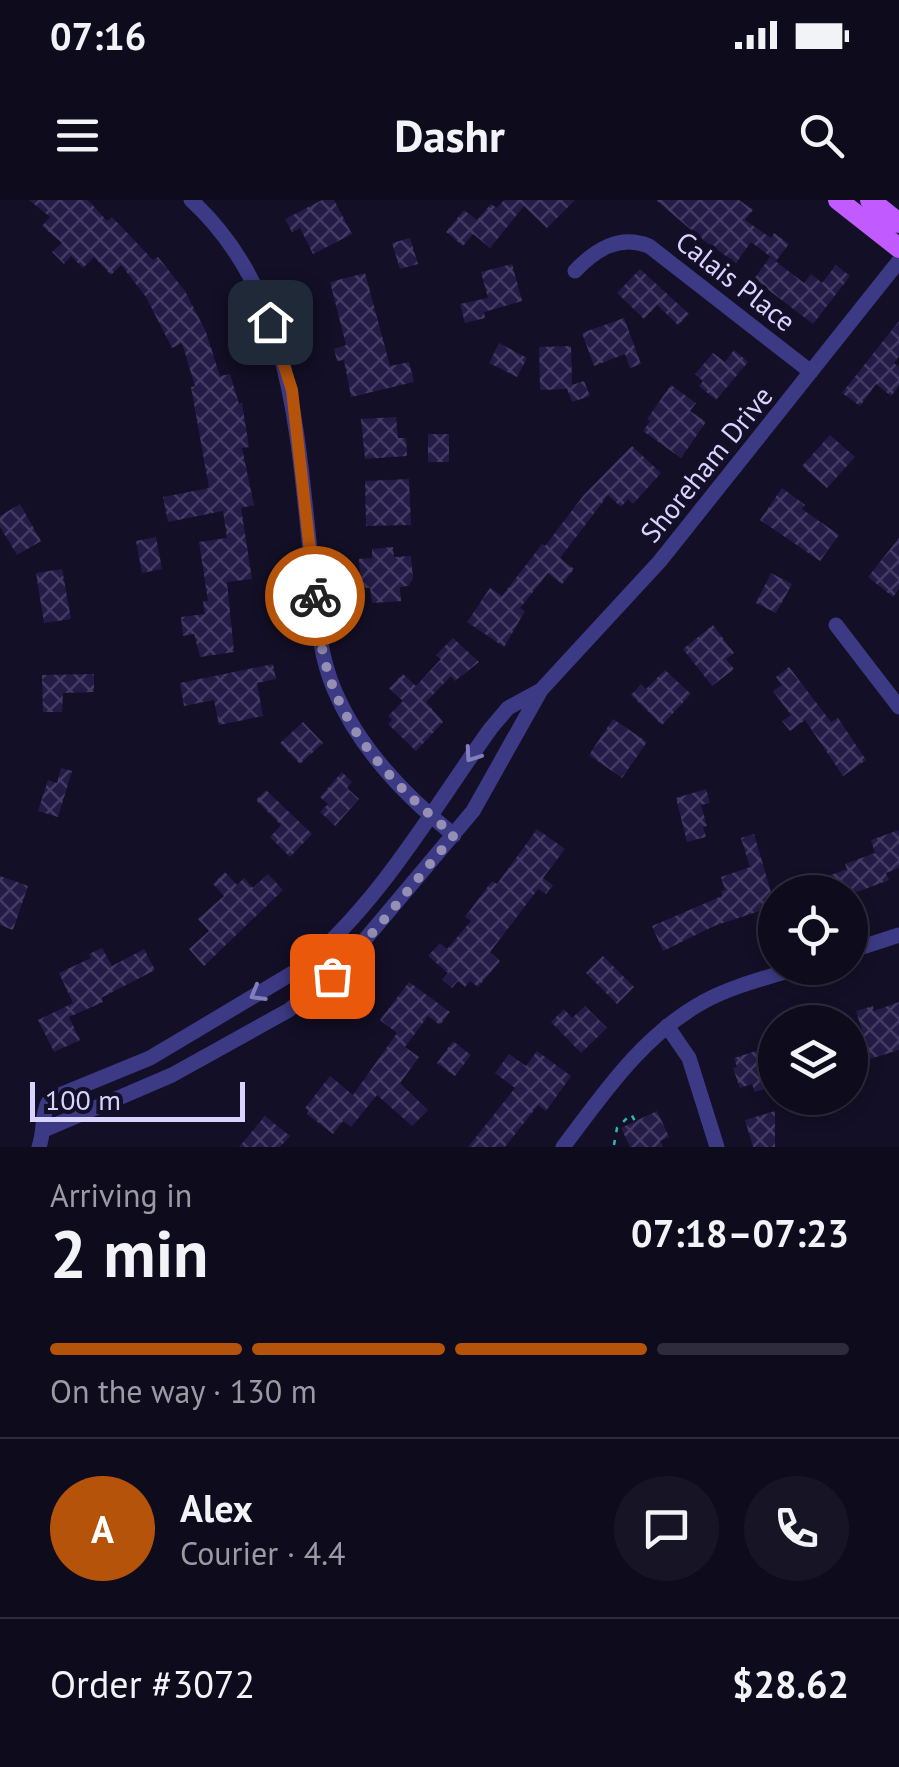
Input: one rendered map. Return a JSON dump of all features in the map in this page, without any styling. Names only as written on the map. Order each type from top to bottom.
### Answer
[{"type":"main road","points":[[838,200],[899,248]]},
{"type":"main road","points":[[870,200],[899,223]]},
{"type":"street","points":[[191,200],[216,228],[250,278],[287,370],[320,642],[333,687],[367,747],[429,816],[454,835]]},
{"type":"street","name":"Calais Place","points":[[576,271],[597,251],[611,244],[625,240],[648,246],[811,372]]},
{"type":"street","name":"Shoreham Drive","points":[[541,690],[508,708],[379,887],[318,954],[150,1058],[60,1092],[44,1108],[42,1138],[172,1075],[289,1010],[314,992],[378,927],[492,782],[541,690],[650,572],[899,261]]},
{"type":"street","points":[[836,625],[899,708]]},
{"type":"street","points":[[868,945],[899,935]]},
{"type":"street","points":[[563,1147],[629,1062],[667,1026],[720,993],[758,981]]},
{"type":"street","points":[[667,1026],[689,1058],[717,1147]]},
{"type":"path","points":[[614,1145],[621,1122],[631,1114],[636,1121]]},
{"type":"building","points":[[29,200],[88,200],[107,221],[112,217],[153,260],[158,257],[185,291],[206,332],[220,376],[230,374],[239,404],[242,403],[249,447],[242,448],[254,505],[241,508],[252,579],[227,582],[234,652],[200,657],[194,634],[183,636],[181,617],[205,614],[203,601],[208,601],[199,542],[227,538],[223,511],[168,522],[163,497],[209,488],[191,387],[195,386],[182,343],[172,348],[146,297],[121,265],[111,275],[94,257],[83,268],[71,256],[64,264],[52,252],[62,243],[42,226],[50,217]]},
{"type":"building","points":[[322,200],[334,200],[352,234],[313,254],[300,228],[292,232],[285,219]]},
{"type":"building","points":[[504,200],[575,200],[547,228],[524,206],[490,248],[473,234],[463,246],[446,232],[464,210],[477,220],[491,204],[497,208]]},
{"type":"building","points":[[656,200],[739,200],[753,210],[745,220],[771,238],[774,233],[789,244],[776,261],[751,242],[736,263]]},
{"type":"building","points":[[410,238],[418,264],[400,269],[392,243]]},
{"type":"building","points":[[770,257],[804,283],[811,274],[822,283],[836,265],[850,276],[813,324],[754,279]]},
{"type":"building","points":[[512,264],[522,301],[484,312],[485,318],[465,323],[460,304],[488,298],[481,272]]},
{"type":"building","points":[[640,269],[689,314],[678,325],[657,305],[644,319],[617,293]]},
{"type":"building","points":[[365,273],[390,366],[409,362],[414,382],[351,397],[344,360],[337,361],[334,349],[346,345],[330,282]]},
{"type":"building","points":[[624,318],[641,364],[630,368],[625,354],[594,366],[582,333]]},
{"type":"building","points":[[899,321],[899,356],[894,363],[899,367],[899,386],[891,396],[876,384],[860,406],[842,393]]},
{"type":"building","points":[[499,343],[527,358],[517,377],[489,363]]},
{"type":"building","points":[[571,346],[572,385],[584,381],[590,396],[572,402],[567,389],[540,390],[539,347]]},
{"type":"building","points":[[734,350],[748,362],[716,400],[699,386],[703,381],[695,374],[713,353],[725,362]]},
{"type":"building","points":[[671,385],[696,403],[690,411],[706,422],[681,458],[643,431]]},
{"type":"building","points":[[396,417],[398,438],[406,438],[407,456],[365,459],[361,419]]},
{"type":"building","points":[[428,434],[449,434],[449,462],[428,462]]},
{"type":"building","points":[[830,435],[855,457],[827,488],[802,466]]},
{"type":"building","points":[[632,446],[661,473],[633,504],[628,499],[621,507],[608,495],[560,558],[574,569],[562,584],[548,573],[520,608],[525,611],[504,647],[467,622],[490,588],[502,596],[583,496]]},
{"type":"building","points":[[409,479],[411,525],[366,526],[365,481]]},
{"type":"building","points":[[782,488],[805,505],[802,509],[839,535],[820,561],[760,520]]},
{"type":"building","points":[[20,504],[41,541],[17,555],[0,527],[0,516]]},
{"type":"building","points":[[156,537],[162,569],[142,573],[136,541]]},
{"type":"building","points":[[899,538],[899,589],[893,597],[868,577]]},
{"type":"building","points":[[393,547],[394,557],[411,556],[413,579],[408,586],[400,587],[401,601],[372,603],[370,588],[361,588],[359,559],[372,558],[372,549]]},
{"type":"building","points":[[62,569],[71,619],[44,623],[36,573]]},
{"type":"building","points":[[771,573],[792,584],[776,613],[756,603]]},
{"type":"building","points":[[713,625],[734,653],[726,659],[734,669],[712,686],[683,649]]},
{"type":"building","points":[[453,638],[479,662],[455,681],[451,676],[426,702],[443,722],[416,751],[388,724],[392,720],[388,716],[403,701],[389,688],[403,674],[416,686],[441,659],[436,655]]},
{"type":"building","points":[[273,664],[276,679],[257,683],[263,716],[219,725],[214,700],[184,706],[180,683]]},
{"type":"building","points":[[789,667],[831,722],[838,718],[866,760],[843,776],[805,720],[790,731],[782,721],[791,715],[773,691],[782,685],[776,677]]},
{"type":"building","points":[[665,670],[691,694],[662,725],[631,695],[641,684],[646,689]]},
{"type":"building","points":[[94,674],[94,692],[63,693],[62,712],[43,712],[42,675]]},
{"type":"building","points":[[613,719],[647,742],[622,778],[589,755]]},
{"type":"building","points":[[303,722],[323,743],[300,764],[280,743]]},
{"type":"building","points":[[61,768],[72,771],[58,817],[38,811],[48,780],[57,783]]},
{"type":"building","points":[[342,772],[352,782],[347,788],[359,799],[335,826],[320,812],[328,804],[320,797]]},
{"type":"building","points":[[706,789],[710,803],[701,805],[706,837],[687,842],[676,798]]},
{"type":"building","points":[[266,790],[312,834],[290,857],[270,837],[281,825],[256,800]]},
{"type":"building","points":[[537,829],[565,849],[543,878],[553,885],[546,894],[538,889],[490,952],[500,961],[478,987],[470,981],[465,987],[458,981],[452,988],[442,980],[448,973],[428,956],[440,943],[447,949],[471,921],[465,917],[492,881],[497,884]]},
{"type":"building","points":[[899,830],[899,868],[886,873],[889,880],[868,888],[868,875],[831,875],[847,869],[845,864],[875,853],[871,840]]},
{"type":"building","points":[[754,834],[766,875],[758,875],[758,912],[714,926],[663,951],[652,926],[722,896],[721,891],[725,890],[721,877],[750,867],[741,838]]},
{"type":"building","points":[[225,872],[237,885],[244,878],[253,888],[268,874],[283,890],[204,966],[189,949],[209,931],[198,919],[224,896],[213,884]]},
{"type":"building","points":[[0,876],[28,886],[13,930],[0,925]]},
{"type":"building","points":[[102,948],[112,966],[144,949],[155,970],[101,998],[103,1002],[69,1017],[80,1040],[54,1052],[38,1020],[73,1003],[59,973],[91,958],[89,954]]},
{"type":"building","points":[[603,956],[634,987],[617,1004],[586,973]]},
{"type":"building","points":[[409,982],[450,1012],[440,1025],[428,1016],[405,1047],[419,1057],[400,1083],[428,1110],[412,1126],[377,1095],[351,1127],[343,1121],[333,1134],[307,1114],[305,1108],[330,1076],[353,1095],[397,1033],[380,1020]]},
{"type":"building","points":[[899,1002],[899,1050],[868,1059],[868,1007],[873,1006],[874,1011]]},
{"type":"building","points":[[585,1006],[607,1028],[581,1053],[551,1022],[564,1009],[572,1018]]},
{"type":"building","points":[[453,1041],[471,1055],[455,1076],[437,1063]]},
{"type":"building","points":[[758,1050],[758,1091],[752,1084],[740,1088],[734,1058]]},
{"type":"building","points":[[537,1051],[571,1076],[546,1111],[538,1105],[505,1147],[468,1147],[515,1088],[495,1073],[509,1054],[526,1066]]},
{"type":"building","points":[[657,1111],[669,1137],[660,1141],[663,1147],[630,1147],[621,1128]]},
{"type":"building","points":[[775,1115],[775,1147],[753,1147],[745,1120]]},
{"type":"building","points":[[265,1116],[290,1136],[280,1147],[239,1147]]},
{"type":"way so far","points":[[315,596],[327,671],[354,727],[404,790],[454,835],[332,976]]},
{"type":"route","points":[[270,322],[292,390],[315,596]]}]
